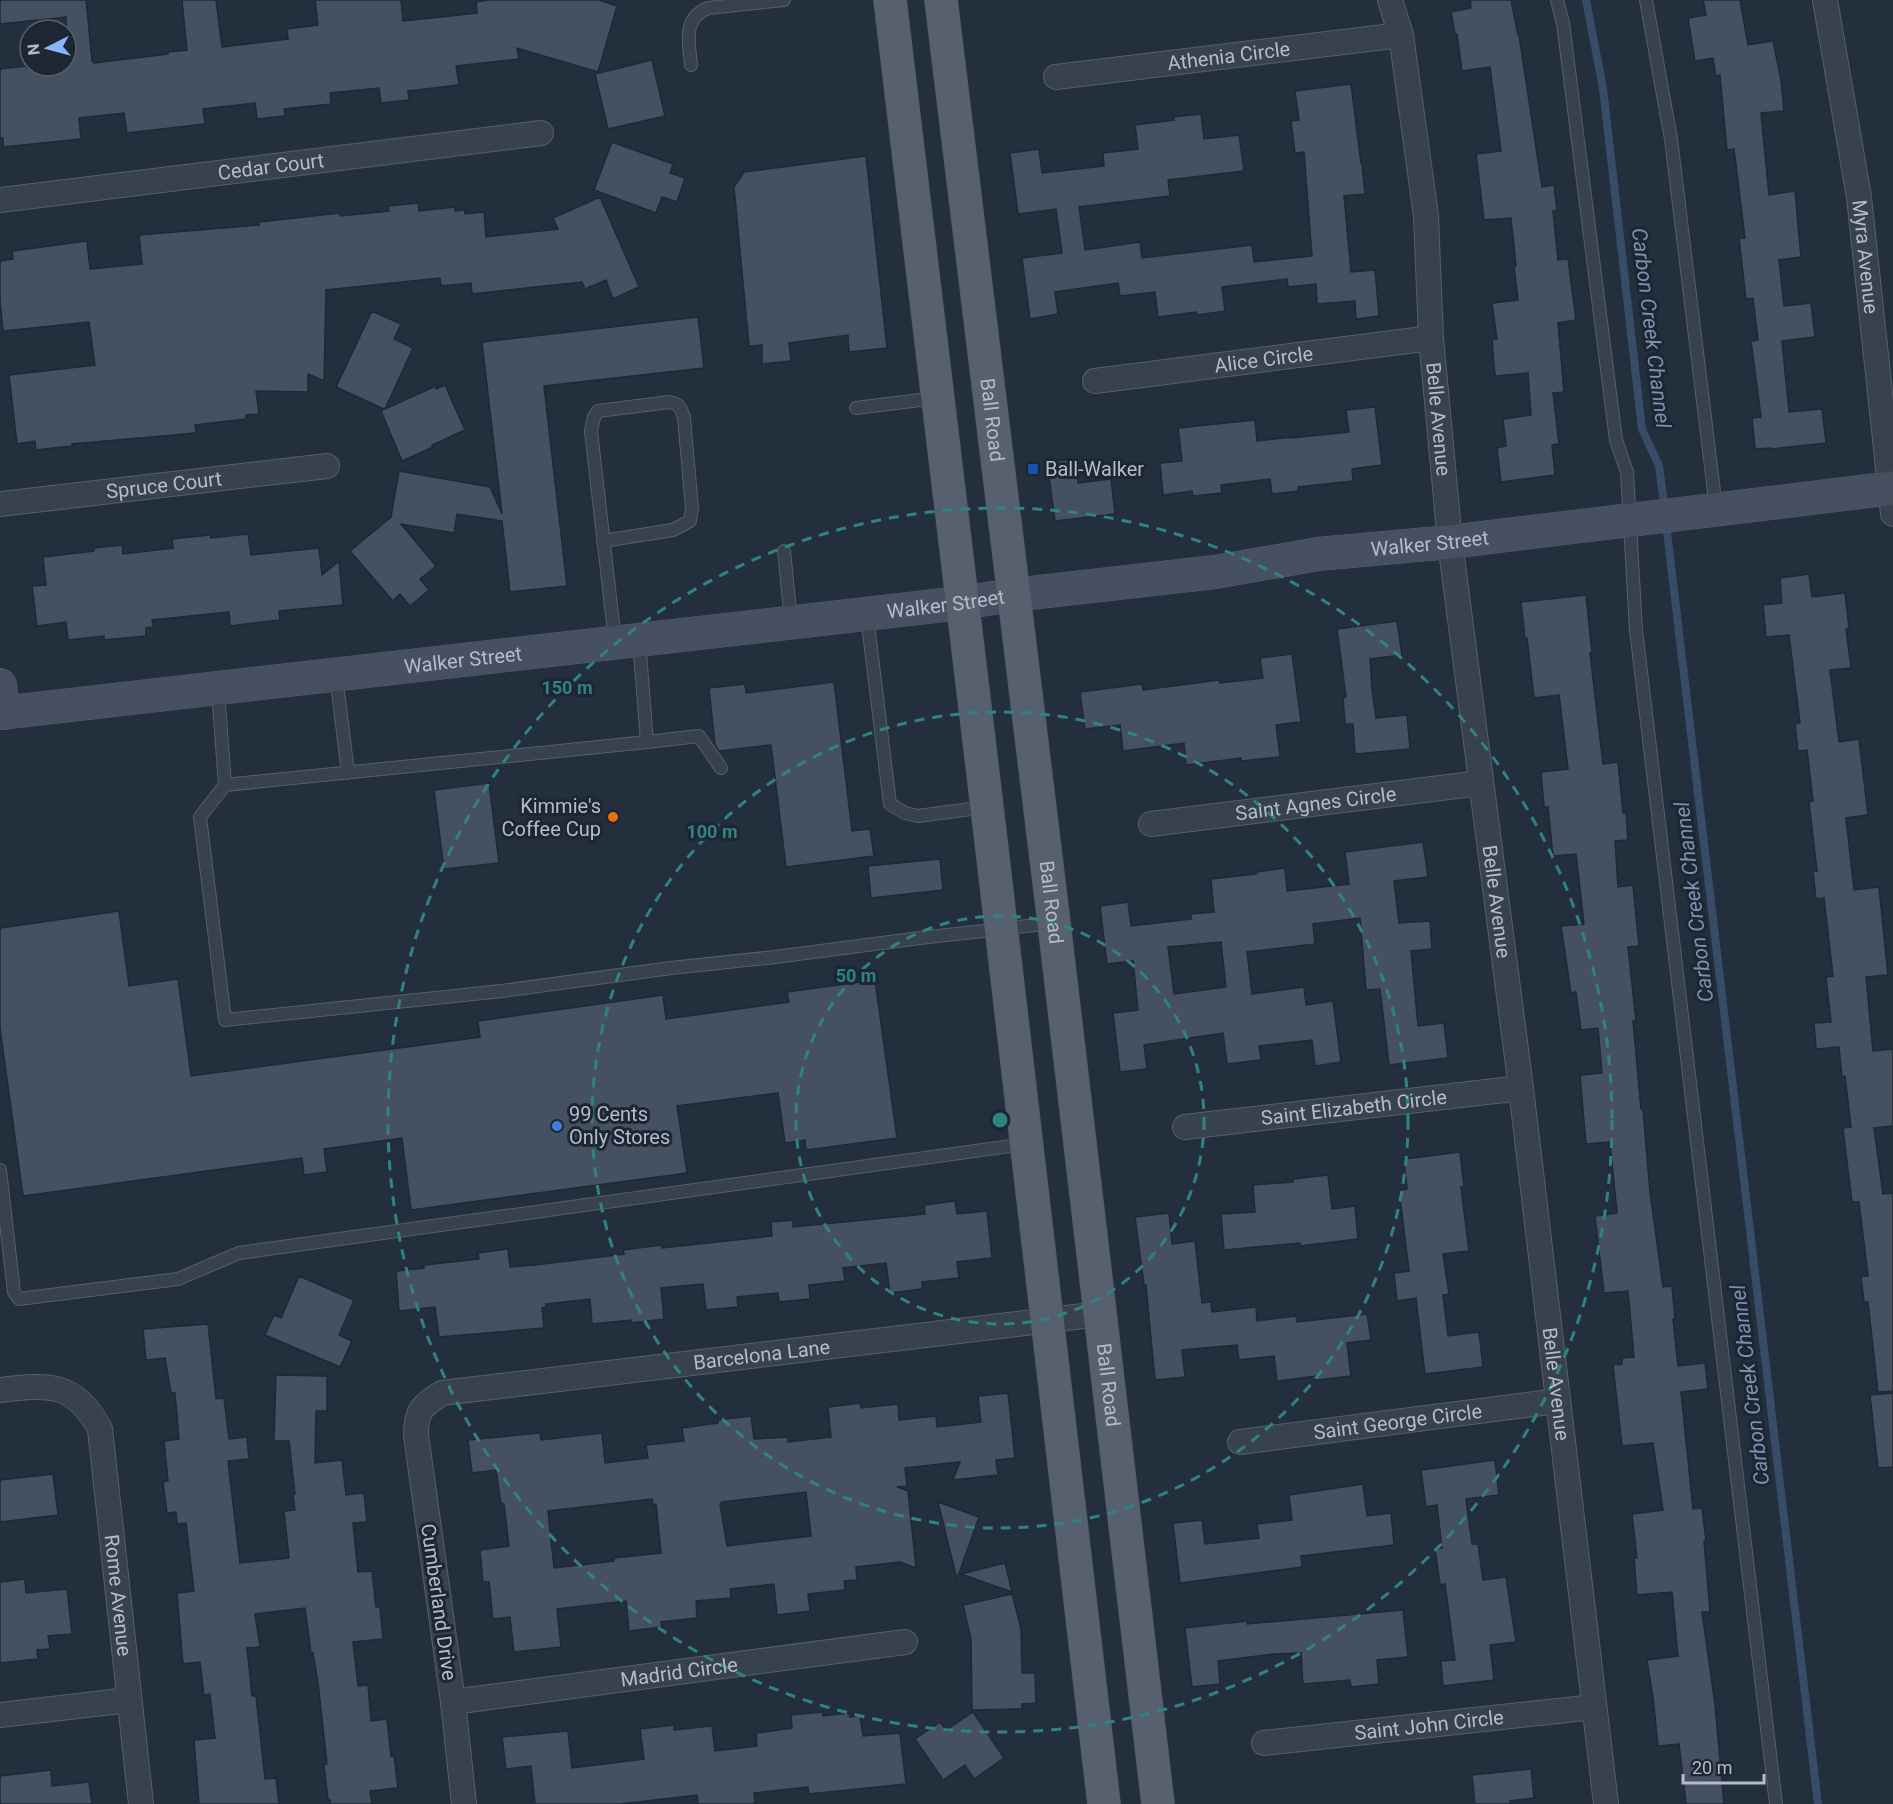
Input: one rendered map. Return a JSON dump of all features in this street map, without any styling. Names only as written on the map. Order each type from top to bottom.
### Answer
[{"type":"main road","points":[[890,0],[1104,1804]]},
{"type":"main road","name":"Ball Road","points":[[941,0],[1054,923],[1158,1804]]},
{"type":"main road","name":"Walker Street","points":[[1,704],[218,687],[961,603],[1215,572],[1318,554],[1450,542],[1704,511],[1892,497]]},
{"type":"street","name":"Belle Avenue","points":[[1390,0],[1401,35],[1426,216],[1431,338],[1450,542],[1521,1088],[1606,1804]]},
{"type":"street","name":"Myra Avenue","points":[[1825,0],[1859,197],[1892,497]]},
{"type":"street","name":"Athenia Circle","points":[[1056,77],[1401,35]]},
{"type":"street","name":"Cedar Court","points":[[0,200],[541,132]]},
{"type":"street","name":"Alice Circle","points":[[1095,381],[1431,338]]},
{"type":"street","name":"Spruce Court","points":[[0,504],[327,466]]},
{"type":"street","name":"Saint Agnes Circle","points":[[1151,824],[1481,783]]},
{"type":"street","name":"Saint Elizabeth Circle","points":[[1185,1127],[1521,1088]]},
{"type":"street","name":"Barcelona Lane","points":[[426,1404],[442,1393],[1100,1314]]},
{"type":"street","name":"Rome Avenue","points":[[0,1390],[51,1386],[75,1396],[90,1410],[100,1429],[141,1804]]},
{"type":"street","name":"Saint George Circle","points":[[1240,1442],[1557,1401]]},
{"type":"street","name":"Cumberland Drive","points":[[426,1404],[416,1419],[416,1435],[453,1702],[464,1804]]},
{"type":"street","name":"Madrid Circle","points":[[453,1702],[905,1642]]},
{"type":"street","points":[[0,1715],[129,1700]]},
{"type":"street","name":"Saint John Circle","points":[[1264,1743],[1594,1707]]},
{"type":"lane","points":[[691,65],[690,25],[698,12],[708,8],[784,0]]},
{"type":"lane","points":[[1557,0],[1563,23],[1616,440],[1627,472],[1634,519],[1636,630],[1776,1804]]},
{"type":"lane","points":[[1646,0],[1671,139],[1704,511]]},
{"type":"lane","points":[[856,408],[937,398]]},
{"type":"lane","points":[[603,541],[673,530],[690,521],[692,508],[684,418],[677,403],[669,402],[598,411],[591,431],[603,541],[627,641],[647,742]]},
{"type":"lane","points":[[784,551],[791,622]]},
{"type":"lane","points":[[867,614],[890,804],[905,813],[918,816],[987,807]]},
{"type":"lane","points":[[336,674],[348,773]]},
{"type":"lane","points":[[218,687],[225,784],[200,817],[225,1020],[502,991],[671,968],[1054,923]]},
{"type":"lane","points":[[225,784],[699,736],[721,768]]},
{"type":"lane","points":[[0,1170],[14,1292],[19,1299],[178,1279],[238,1253],[1026,1144]]},
{"type":"building","points":[[0,0],[86,0],[94,63],[187,50],[182,0],[216,0],[222,47],[288,39],[287,29],[318,25],[315,0],[401,0],[403,21],[477,13],[476,2],[488,0],[599,0],[617,6],[598,72],[517,48],[519,59],[456,66],[459,85],[408,91],[409,100],[381,103],[379,88],[330,93],[331,104],[284,109],[285,116],[257,119],[255,103],[203,109],[205,124],[127,133],[124,113],[79,118],[81,139],[3,147],[3,138],[0,138],[0,69],[18,67],[18,78],[78,78],[78,18],[18,18],[18,22],[0,24]]},
{"type":"building","points":[[1470,0],[1511,0],[1519,35],[1542,187],[1554,185],[1557,211],[1553,211],[1558,260],[1568,259],[1576,320],[1558,323],[1564,392],[1553,393],[1559,444],[1552,445],[1555,475],[1501,482],[1497,448],[1506,446],[1503,419],[1531,415],[1528,373],[1495,376],[1492,340],[1497,339],[1492,303],[1518,300],[1514,266],[1516,266],[1511,218],[1484,220],[1476,154],[1501,151],[1490,67],[1462,71],[1457,34],[1455,34],[1451,12],[1471,8]]},
{"type":"building","points":[[1703,0],[1740,0],[1748,45],[1773,41],[1781,80],[1784,111],[1761,113],[1769,195],[1795,191],[1801,257],[1779,260],[1784,306],[1811,303],[1815,337],[1782,341],[1789,412],[1822,409],[1826,443],[1755,449],[1752,418],[1761,417],[1751,341],[1758,340],[1753,298],[1746,299],[1739,238],[1745,238],[1734,149],[1727,150],[1720,75],[1716,76],[1713,58],[1695,61],[1688,18],[1706,15]]},
{"type":"building","points":[[652,60],[665,116],[608,129],[595,74]]},
{"type":"building","points":[[1351,84],[1365,194],[1344,196],[1351,272],[1375,270],[1379,316],[1356,319],[1355,301],[1317,304],[1316,284],[1288,287],[1287,279],[1222,287],[1225,311],[1197,315],[1196,312],[1158,317],[1155,292],[1120,296],[1118,283],[1055,292],[1058,314],[1030,319],[1022,258],[1062,253],[1056,209],[1018,214],[1010,153],[1039,149],[1042,173],[1104,166],[1103,153],[1138,149],[1135,125],[1201,114],[1204,139],[1239,135],[1244,171],[1168,180],[1170,196],[1079,207],[1085,250],[1140,242],[1142,258],[1252,245],[1254,262],[1312,256],[1304,152],[1295,153],[1291,121],[1299,120],[1295,91]]},
{"type":"building","points":[[612,142],[673,164],[670,173],[685,178],[677,202],[662,197],[656,213],[594,190]]},
{"type":"building","points":[[866,156],[887,348],[849,352],[848,335],[789,343],[791,361],[762,364],[762,345],[749,346],[734,187],[744,172]]},
{"type":"building","points":[[600,197],[639,287],[613,299],[606,280],[585,289],[582,282],[472,294],[471,283],[441,286],[440,278],[326,290],[324,381],[308,374],[308,392],[256,391],[259,414],[246,415],[246,419],[195,425],[196,433],[72,444],[72,446],[36,450],[35,441],[17,444],[9,375],[95,365],[89,322],[3,331],[0,261],[13,259],[12,251],[87,241],[90,269],[142,264],[139,235],[259,225],[259,222],[340,213],[340,216],[389,211],[388,206],[418,203],[419,211],[455,207],[455,211],[465,210],[465,214],[484,212],[486,237],[558,229],[553,218]]},
{"type":"building","points":[[372,311],[401,324],[394,339],[413,348],[385,409],[436,386],[436,389],[445,385],[465,430],[402,461],[381,411],[384,409],[336,387]]},
{"type":"building","points":[[698,317],[704,368],[544,386],[567,586],[510,592],[502,521],[457,514],[454,533],[401,524],[436,566],[420,579],[429,590],[410,606],[400,594],[393,601],[350,551],[391,517],[399,471],[490,487],[502,514],[482,342]]},
{"type":"building","points":[[1375,407],[1382,465],[1352,469],[1353,481],[1298,487],[1298,491],[1272,494],[1270,479],[1221,485],[1222,493],[1193,496],[1192,491],[1163,495],[1160,463],[1182,461],[1178,428],[1255,420],[1257,441],[1349,432],[1346,410]]},
{"type":"building","points":[[1075,459],[1078,483],[1111,479],[1115,514],[1055,521],[1047,462]]},
{"type":"building","points":[[248,534],[251,555],[319,548],[322,575],[339,561],[343,605],[279,611],[280,620],[230,626],[229,612],[152,620],[153,627],[146,628],[146,636],[104,640],[104,636],[68,640],[66,622],[37,626],[32,586],[46,585],[43,557],[122,545],[123,554],[173,548],[172,539]]},
{"type":"building","points":[[1809,574],[1812,597],[1845,593],[1849,628],[1846,629],[1851,668],[1830,670],[1839,742],[1859,739],[1868,815],[1846,818],[1854,890],[1879,887],[1888,975],[1866,977],[1873,1051],[1893,1049],[1893,1126],[1874,1128],[1883,1194],[1893,1193],[1893,1391],[1878,1392],[1868,1302],[1864,1302],[1861,1276],[1868,1276],[1859,1202],[1852,1202],[1845,1146],[1843,1128],[1851,1127],[1839,1047],[1816,1049],[1814,1023],[1831,1022],[1826,977],[1833,976],[1824,898],[1816,899],[1813,871],[1817,871],[1809,802],[1813,801],[1807,750],[1798,751],[1795,724],[1800,723],[1789,635],[1766,637],[1763,605],[1782,603],[1780,578]]},
{"type":"building","points":[[1586,595],[1592,653],[1590,653],[1603,764],[1618,762],[1623,813],[1626,813],[1628,840],[1615,841],[1618,887],[1633,885],[1639,946],[1628,947],[1636,1021],[1633,1021],[1650,1192],[1663,1287],[1672,1286],[1678,1366],[1705,1363],[1708,1389],[1681,1392],[1693,1509],[1702,1508],[1706,1541],[1704,1541],[1710,1612],[1702,1612],[1715,1704],[1724,1804],[1686,1804],[1679,1744],[1658,1746],[1647,1660],[1678,1656],[1672,1592],[1637,1595],[1634,1558],[1637,1558],[1632,1514],[1663,1510],[1653,1443],[1622,1446],[1613,1365],[1622,1364],[1622,1358],[1634,1357],[1628,1291],[1604,1293],[1595,1216],[1617,1213],[1610,1142],[1586,1144],[1580,1075],[1602,1073],[1598,1028],[1581,1030],[1576,992],[1571,993],[1561,926],[1584,924],[1576,854],[1553,856],[1548,807],[1544,807],[1541,772],[1568,769],[1559,695],[1534,698],[1521,602]]},
{"type":"building","points":[[1397,621],[1402,655],[1370,659],[1372,689],[1376,718],[1407,715],[1410,749],[1355,754],[1353,724],[1345,724],[1343,698],[1346,697],[1337,629]]},
{"type":"building","points":[[1292,654],[1301,722],[1276,725],[1280,757],[1241,761],[1241,758],[1186,765],[1184,743],[1123,751],[1120,725],[1085,729],[1080,692],[1142,684],[1143,690],[1219,680],[1220,683],[1263,678],[1260,658]]},
{"type":"building","points":[[834,682],[852,831],[870,829],[874,856],[786,867],[771,745],[719,751],[715,745],[709,688],[745,684],[746,693]]},
{"type":"building","points":[[489,783],[499,863],[444,869],[434,790]]},
{"type":"building","points":[[1423,842],[1428,877],[1394,881],[1399,923],[1430,921],[1432,949],[1411,951],[1418,1026],[1444,1023],[1448,1058],[1389,1065],[1380,989],[1366,990],[1360,918],[1313,924],[1315,944],[1247,952],[1252,994],[1304,987],[1306,1005],[1333,1001],[1341,1062],[1315,1066],[1312,1040],[1259,1046],[1261,1060],[1227,1064],[1223,1033],[1144,1045],[1147,1069],[1120,1072],[1113,1013],[1138,1010],[1133,961],[1107,964],[1100,906],[1128,902],[1131,926],[1191,919],[1191,914],[1214,912],[1211,879],[1285,868],[1287,891],[1349,884],[1345,852]],"holes":[[[1221,942],[1226,987],[1174,994],[1168,947]]]},
{"type":"building","points":[[940,859],[943,890],[871,898],[868,866]]},
{"type":"building","points":[[119,911],[129,986],[178,979],[191,1076],[480,1037],[478,1021],[663,995],[666,1019],[789,1002],[787,992],[875,980],[897,1138],[806,1150],[805,1140],[785,1143],[778,1093],[677,1106],[687,1173],[411,1210],[402,1138],[324,1149],[327,1172],[304,1175],[302,1158],[23,1196],[0,1028],[0,928]]},
{"type":"building","points":[[1460,1152],[1464,1187],[1461,1187],[1469,1251],[1443,1254],[1449,1294],[1443,1295],[1448,1336],[1479,1332],[1483,1367],[1425,1374],[1416,1298],[1397,1301],[1394,1273],[1409,1271],[1399,1190],[1407,1189],[1404,1159]]},
{"type":"building","points":[[1328,1175],[1332,1209],[1355,1206],[1358,1239],[1300,1246],[1300,1243],[1224,1250],[1221,1214],[1255,1212],[1253,1185],[1293,1182],[1293,1179]]},
{"type":"building","points":[[955,1201],[957,1214],[987,1211],[992,1258],[957,1262],[959,1278],[922,1282],[922,1289],[890,1293],[886,1263],[843,1268],[845,1281],[809,1285],[810,1299],[779,1302],[778,1293],[737,1297],[738,1307],[706,1310],[703,1284],[661,1288],[664,1319],[592,1324],[590,1299],[546,1304],[546,1307],[542,1308],[544,1328],[439,1337],[435,1307],[399,1311],[396,1271],[424,1268],[424,1265],[479,1259],[478,1253],[508,1249],[510,1267],[535,1265],[624,1254],[623,1250],[661,1245],[662,1248],[772,1236],[771,1222],[793,1220],[793,1227],[925,1214],[924,1205]]},
{"type":"building","points":[[1169,1213],[1172,1244],[1195,1241],[1202,1303],[1211,1302],[1212,1312],[1256,1307],[1257,1321],[1296,1316],[1297,1322],[1367,1314],[1371,1340],[1347,1343],[1351,1376],[1316,1380],[1316,1376],[1277,1381],[1274,1356],[1239,1360],[1237,1345],[1182,1350],[1185,1377],[1155,1380],[1146,1285],[1144,1285],[1135,1217]]},
{"type":"building","points":[[299,1276],[354,1300],[339,1335],[352,1341],[340,1367],[265,1335],[274,1315],[281,1318]]},
{"type":"building","points":[[208,1324],[216,1399],[224,1398],[229,1439],[247,1437],[249,1459],[228,1461],[240,1563],[289,1558],[284,1511],[295,1510],[293,1495],[295,1494],[289,1441],[274,1441],[276,1375],[327,1376],[327,1411],[316,1411],[315,1463],[342,1460],[346,1495],[364,1493],[367,1522],[353,1523],[358,1572],[372,1571],[376,1607],[380,1607],[383,1639],[353,1642],[358,1686],[368,1685],[371,1721],[387,1719],[391,1756],[394,1755],[398,1788],[370,1791],[372,1804],[330,1804],[328,1800],[324,1765],[327,1764],[318,1683],[305,1608],[255,1614],[260,1647],[247,1648],[252,1696],[256,1696],[265,1779],[276,1778],[279,1804],[199,1804],[194,1740],[215,1738],[210,1694],[204,1695],[200,1662],[183,1664],[177,1593],[194,1591],[186,1523],[177,1524],[176,1512],[167,1513],[163,1482],[168,1481],[164,1441],[179,1439],[175,1393],[171,1393],[165,1358],[146,1360],[143,1329]]},
{"type":"building","points":[[1008,1393],[1015,1458],[996,1460],[998,1475],[953,1480],[960,1462],[905,1468],[907,1486],[897,1487],[908,1491],[916,1568],[900,1562],[856,1567],[857,1580],[844,1581],[845,1590],[808,1594],[810,1611],[777,1615],[774,1584],[730,1589],[731,1598],[696,1601],[697,1618],[661,1622],[662,1627],[629,1631],[626,1601],[557,1609],[561,1647],[514,1652],[510,1617],[493,1619],[489,1582],[483,1582],[480,1550],[509,1546],[504,1504],[501,1504],[496,1470],[472,1473],[468,1440],[540,1433],[541,1440],[602,1433],[605,1463],[648,1458],[646,1445],[684,1441],[682,1428],[751,1416],[754,1439],[788,1437],[788,1442],[831,1437],[828,1407],[860,1403],[861,1408],[898,1404],[899,1420],[936,1416],[937,1427],[981,1422],[978,1396]],"holes":[[[806,1492],[811,1536],[727,1546],[720,1504],[722,1502]],[[652,1499],[653,1505],[656,1504],[661,1553],[554,1568],[548,1511]]]},
{"type":"building","points":[[1893,1393],[1893,1467],[1878,1468],[1870,1395]]},
{"type":"building","points":[[1495,1460],[1499,1495],[1466,1499],[1472,1544],[1478,1544],[1483,1580],[1506,1577],[1516,1642],[1490,1645],[1494,1680],[1443,1686],[1441,1661],[1455,1660],[1445,1584],[1440,1585],[1435,1549],[1442,1548],[1437,1505],[1426,1507],[1421,1470]]},
{"type":"building","points":[[53,1474],[58,1515],[0,1522],[0,1480]]},
{"type":"building","points":[[1363,1484],[1367,1516],[1391,1513],[1394,1545],[1301,1556],[1302,1567],[1180,1583],[1173,1523],[1202,1520],[1205,1544],[1259,1538],[1257,1524],[1292,1520],[1289,1495]]},
{"type":"building","points":[[938,1502],[979,1517],[957,1579]]},
{"type":"building","points":[[1005,1563],[1012,1592],[961,1574]]},
{"type":"building","points":[[25,1579],[26,1593],[67,1589],[72,1634],[48,1636],[50,1649],[37,1650],[38,1659],[0,1663],[0,1582]]},
{"type":"building","points":[[1012,1594],[1021,1629],[1022,1673],[1035,1673],[1036,1703],[1022,1704],[1022,1709],[972,1710],[971,1639],[963,1605]]},
{"type":"building","points":[[1403,1610],[1408,1657],[1377,1660],[1379,1684],[1351,1687],[1350,1680],[1303,1684],[1301,1653],[1218,1661],[1220,1684],[1192,1687],[1185,1628],[1247,1621],[1247,1624]]},
{"type":"building","points":[[822,1712],[823,1716],[849,1713],[850,1717],[860,1716],[863,1736],[900,1733],[906,1784],[809,1794],[808,1787],[754,1793],[755,1804],[698,1804],[697,1795],[620,1804],[535,1804],[531,1766],[506,1769],[502,1737],[568,1731],[572,1768],[644,1759],[640,1729],[674,1725],[674,1730],[712,1726],[715,1751],[757,1746],[756,1733],[792,1728],[791,1715]]},
{"type":"building","points":[[973,1712],[1004,1758],[974,1779],[965,1765],[943,1780],[915,1739],[940,1722],[946,1730]]},
{"type":"building","points":[[1531,1769],[1534,1798],[1510,1801],[1510,1804],[1475,1804],[1472,1775]]},
{"type":"building","points":[[51,1770],[52,1786],[89,1782],[92,1804],[0,1804],[0,1776]]},
{"type":"waterway","name":"Carbon Creek Channel","points":[[1586,0],[1603,88],[1642,429],[1659,466],[1665,511]]},
{"type":"waterway","name":"Carbon Creek Channel","points":[[1666,523],[1818,1804]]},
{"type":"place","name":"Ball-Walker","points":[[1033,469]]},
{"type":"place","name":"Kimmie's Coffee Cup","points":[[613,817]]},
{"type":"place","name":"99 Cents Only Stores","points":[[557,1126]]}]
